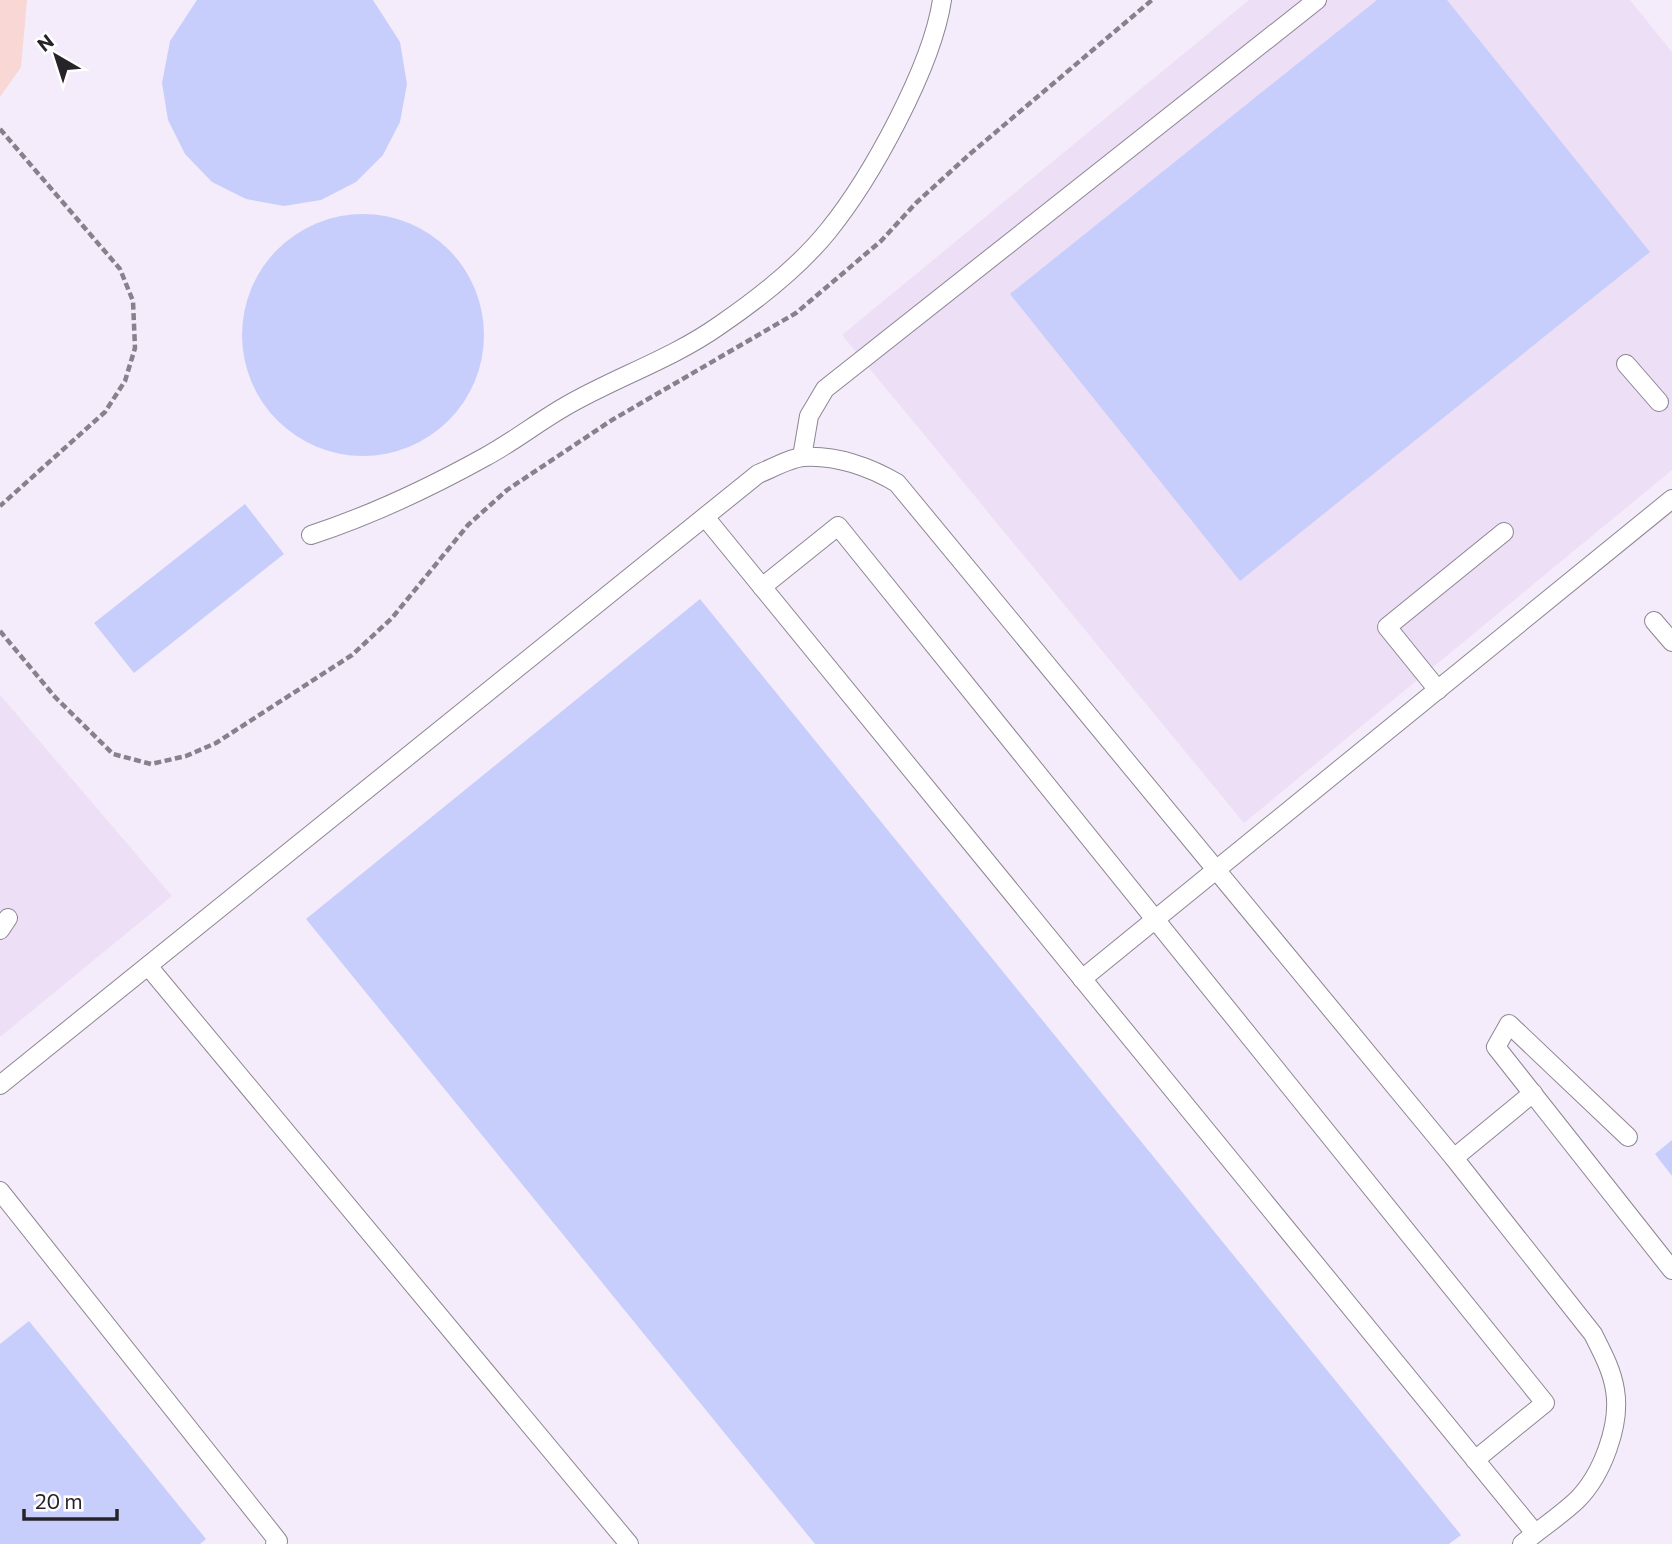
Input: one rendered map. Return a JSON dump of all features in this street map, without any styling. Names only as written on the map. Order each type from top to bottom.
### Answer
[{"type":"lane","points":[[311,535],[391,505],[486,456],[568,405],[649,367],[720,326],[784,274],[828,231],[868,171],[922,66],[942,0]]},
{"type":"lane","points":[[802,457],[809,416],[825,389],[1317,0]]},
{"type":"lane","points":[[1626,364],[1659,402]]},
{"type":"lane","points":[[0,1085],[758,474],[802,457],[843,461],[875,470],[897,483],[1454,1158],[1593,1334],[1607,1362],[1616,1391],[1614,1429],[1599,1469],[1578,1499],[1528,1539],[1475,1460],[705,517]]},
{"type":"lane","points":[[1082,979],[1672,499]]},
{"type":"lane","points":[[762,587],[838,526],[1545,1403],[1475,1460]]},
{"type":"lane","points":[[1438,690],[1387,626],[1504,532]]},
{"type":"lane","points":[[1654,621],[1672,642]]},
{"type":"lane","points":[[148,966],[629,1544]]},
{"type":"lane","points":[[1628,1138],[1509,1024],[1496,1046],[1672,1270]]},
{"type":"lane","points":[[1454,1158],[1533,1093]]},
{"type":"lane","points":[[0,1191],[278,1541],[275,1544]]},
{"type":"path","points":[[0,631],[55,697],[113,754],[152,764],[186,756],[216,743],[352,655],[392,618],[468,525],[507,490],[612,420],[734,352],[806,306],[881,241],[916,203],[971,153],[1152,0]]},
{"type":"path","points":[[0,129],[120,269],[134,301],[135,348],[125,381],[105,412],[0,506]]},
{"type":"shaded area","points":[[0,0],[27,0],[21,67],[0,97]]},
{"type":"shaded area","points":[[1249,0],[1630,0],[1672,52],[1672,470],[1244,823],[842,335]]},
{"type":"shaded area","points":[[0,695],[172,896],[0,1037]]},
{"type":"building","points":[[197,0],[373,0],[400,42],[407,84],[400,122],[383,155],[356,182],[321,200],[284,206],[246,199],[212,182],[185,154],[168,120],[162,83],[170,41]]},
{"type":"building","points":[[1377,0],[1447,0],[1650,252],[1240,581],[1010,294]]},
{"type":"building","points":[[363,214],[387,216],[420,228],[456,258],[470,278],[479,300],[484,335],[482,359],[470,392],[440,428],[420,442],[398,451],[363,456],[339,454],[306,442],[270,412],[256,392],[247,370],[242,335],[244,311],[256,278],[286,242],[306,228],[328,219]]},
{"type":"building","points":[[245,504],[284,554],[134,673],[94,623]]},
{"type":"building","points":[[700,599],[1461,1535],[1449,1544],[815,1544],[306,919]]},
{"type":"building","points":[[1672,1140],[1672,1176],[1655,1154]]},
{"type":"building","points":[[29,1321],[206,1539],[200,1544],[0,1544],[0,1344]]}]
